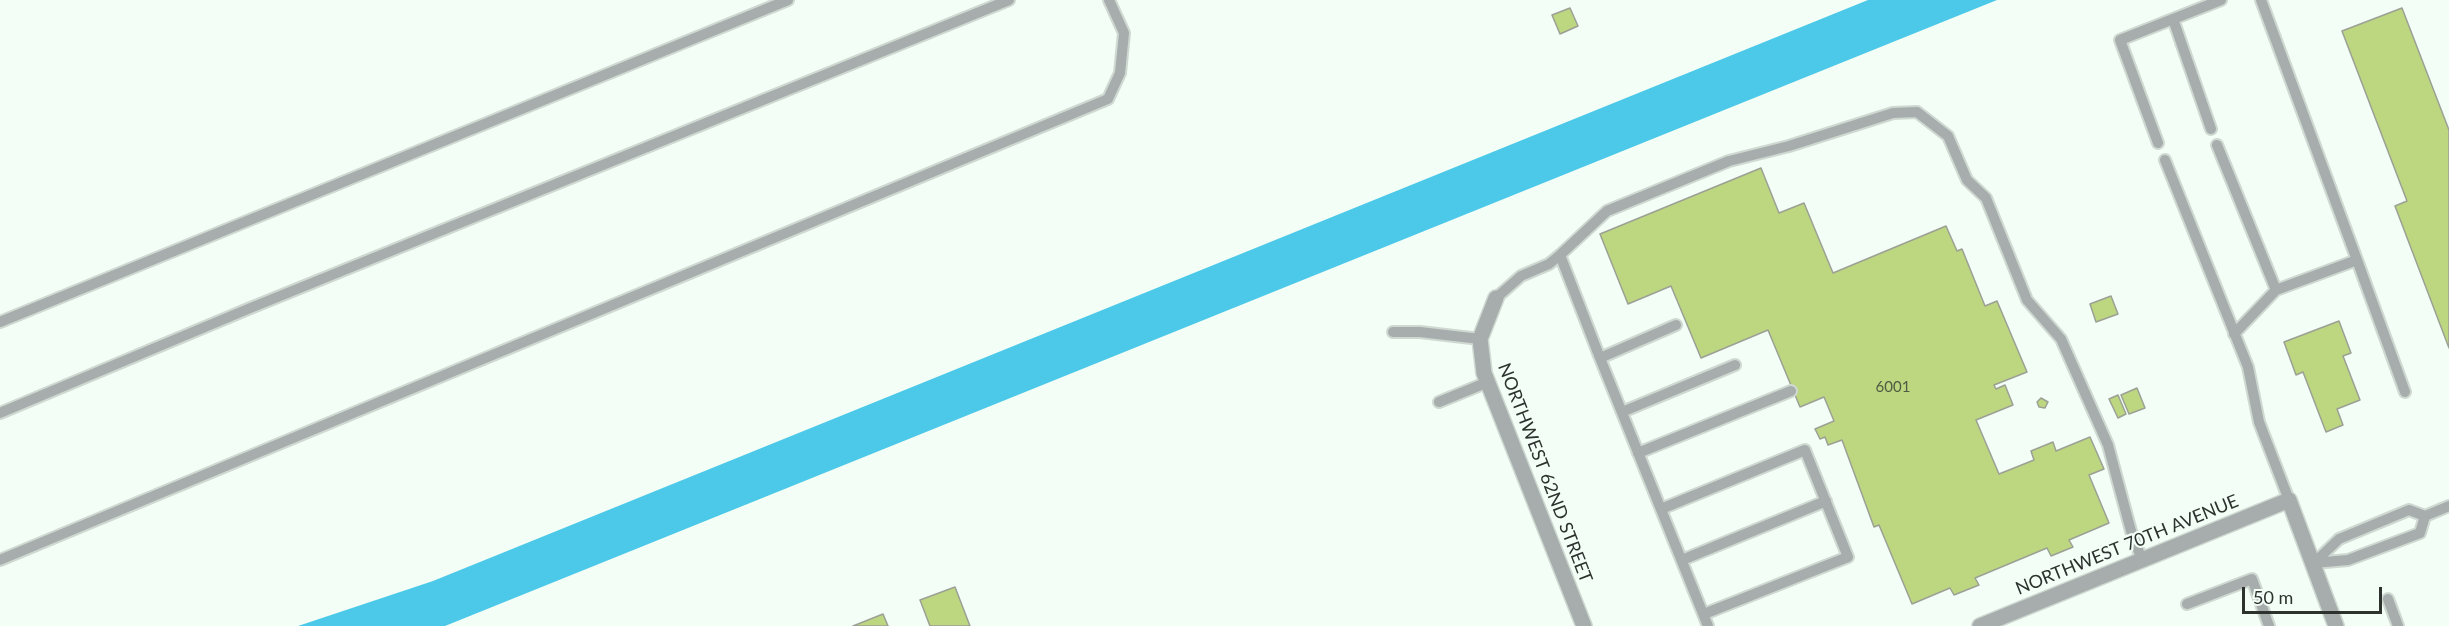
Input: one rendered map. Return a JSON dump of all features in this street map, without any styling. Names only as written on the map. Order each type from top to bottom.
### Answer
[{"type":"street","name":"NORTHWEST 62ND STREET","points":[[1496,298],[1480,339],[1480,356],[1488,382],[1584,626]]},
{"type":"street","name":"NORTHWEST 70TH AVENUE","points":[[1980,626],[2289,500]]},
{"type":"street","points":[[2289,500],[2314,563],[2335,626]]},
{"type":"lane","points":[[0,322],[788,0]]},
{"type":"lane","points":[[0,413],[248,309],[1010,0]]},
{"type":"lane","points":[[0,560],[1108,99],[1120,73],[1124,33],[1109,0]]},
{"type":"lane","points":[[2158,143],[2120,40],[2221,0]]},
{"type":"lane","points":[[2260,0],[2405,392]]},
{"type":"lane","points":[[2173,19],[2211,129]]},
{"type":"lane","points":[[1496,298],[1521,276],[1549,264],[1607,211],[1729,161],[1789,146],[1893,113],[1917,112],[1948,136],[1967,180],[1986,198],[2027,300],[2061,339],[2108,445],[2131,531],[2142,560]]},
{"type":"lane","points":[[2217,145],[2276,290]]},
{"type":"lane","points":[[2165,160],[2248,367],[2259,422],[2289,500]]},
{"type":"lane","points":[[1560,255],[1708,626]]},
{"type":"lane","points":[[2234,334],[2276,290],[2357,260]]},
{"type":"lane","points":[[1600,358],[1676,325]]},
{"type":"lane","points":[[1393,332],[1420,332],[1480,339]]},
{"type":"lane","points":[[1622,412],[1735,365]]},
{"type":"lane","points":[[1439,402],[1488,382]]},
{"type":"lane","points":[[1638,453],[1791,391]]},
{"type":"lane","points":[[1661,509],[1805,450],[1826,501],[1848,557],[1704,614]]},
{"type":"lane","points":[[1682,560],[1826,501]]},
{"type":"lane","points":[[2314,563],[2339,539],[2409,510],[2425,516],[2449,506]]},
{"type":"lane","points":[[2314,563],[2348,560],[2420,533],[2425,516]]},
{"type":"lane","points":[[2187,604],[2252,579],[2269,626]]},
{"type":"lane","points":[[2388,599],[2398,626]]},
{"type":"water","points":[[1868,0],[1997,0],[445,626],[298,626],[433,581]]},
{"type":"building","points":[[1570,8],[1578,26],[1560,34],[1552,15]]},
{"type":"building","points":[[2402,8],[2449,130],[2449,348],[2395,206],[2407,201],[2342,31]]},
{"type":"building","points":[[1761,168],[1779,213],[1804,203],[1833,273],[1946,226],[1957,251],[1962,249],[1985,306],[1997,301],[2027,372],[1994,385],[1996,389],[2005,385],[2013,405],[1976,420],[1999,474],[2034,460],[2031,451],[2053,442],[2056,451],[2090,437],[2104,469],[2089,475],[2109,523],[2069,540],[2073,547],[2051,556],[2047,548],[1975,578],[1979,585],[1954,595],[1950,588],[1912,604],[1879,525],[1874,527],[1842,440],[1828,445],[1825,437],[1820,439],[1815,429],[1834,421],[1824,397],[1800,407],[1768,330],[1701,358],[1671,286],[1628,304],[1600,234]]},
{"type":"building","points":[[2111,296],[2118,314],[2096,322],[2090,304]]},
{"type":"building","points":[[2339,321],[2351,353],[2343,356],[2360,400],[2337,409],[2343,425],[2326,432],[2303,372],[2296,375],[2284,342]]},
{"type":"building","points":[[2137,388],[2145,408],[2129,414],[2121,395]]},
{"type":"building","points":[[2118,395],[2126,414],[2118,418],[2109,399]]},
{"type":"building","points":[[2041,398],[2048,402],[2045,408],[2039,407],[2037,402]]},
{"type":"building","points":[[955,587],[970,626],[930,626],[920,600]]},
{"type":"building","points":[[883,614],[888,626],[853,626]]}]
